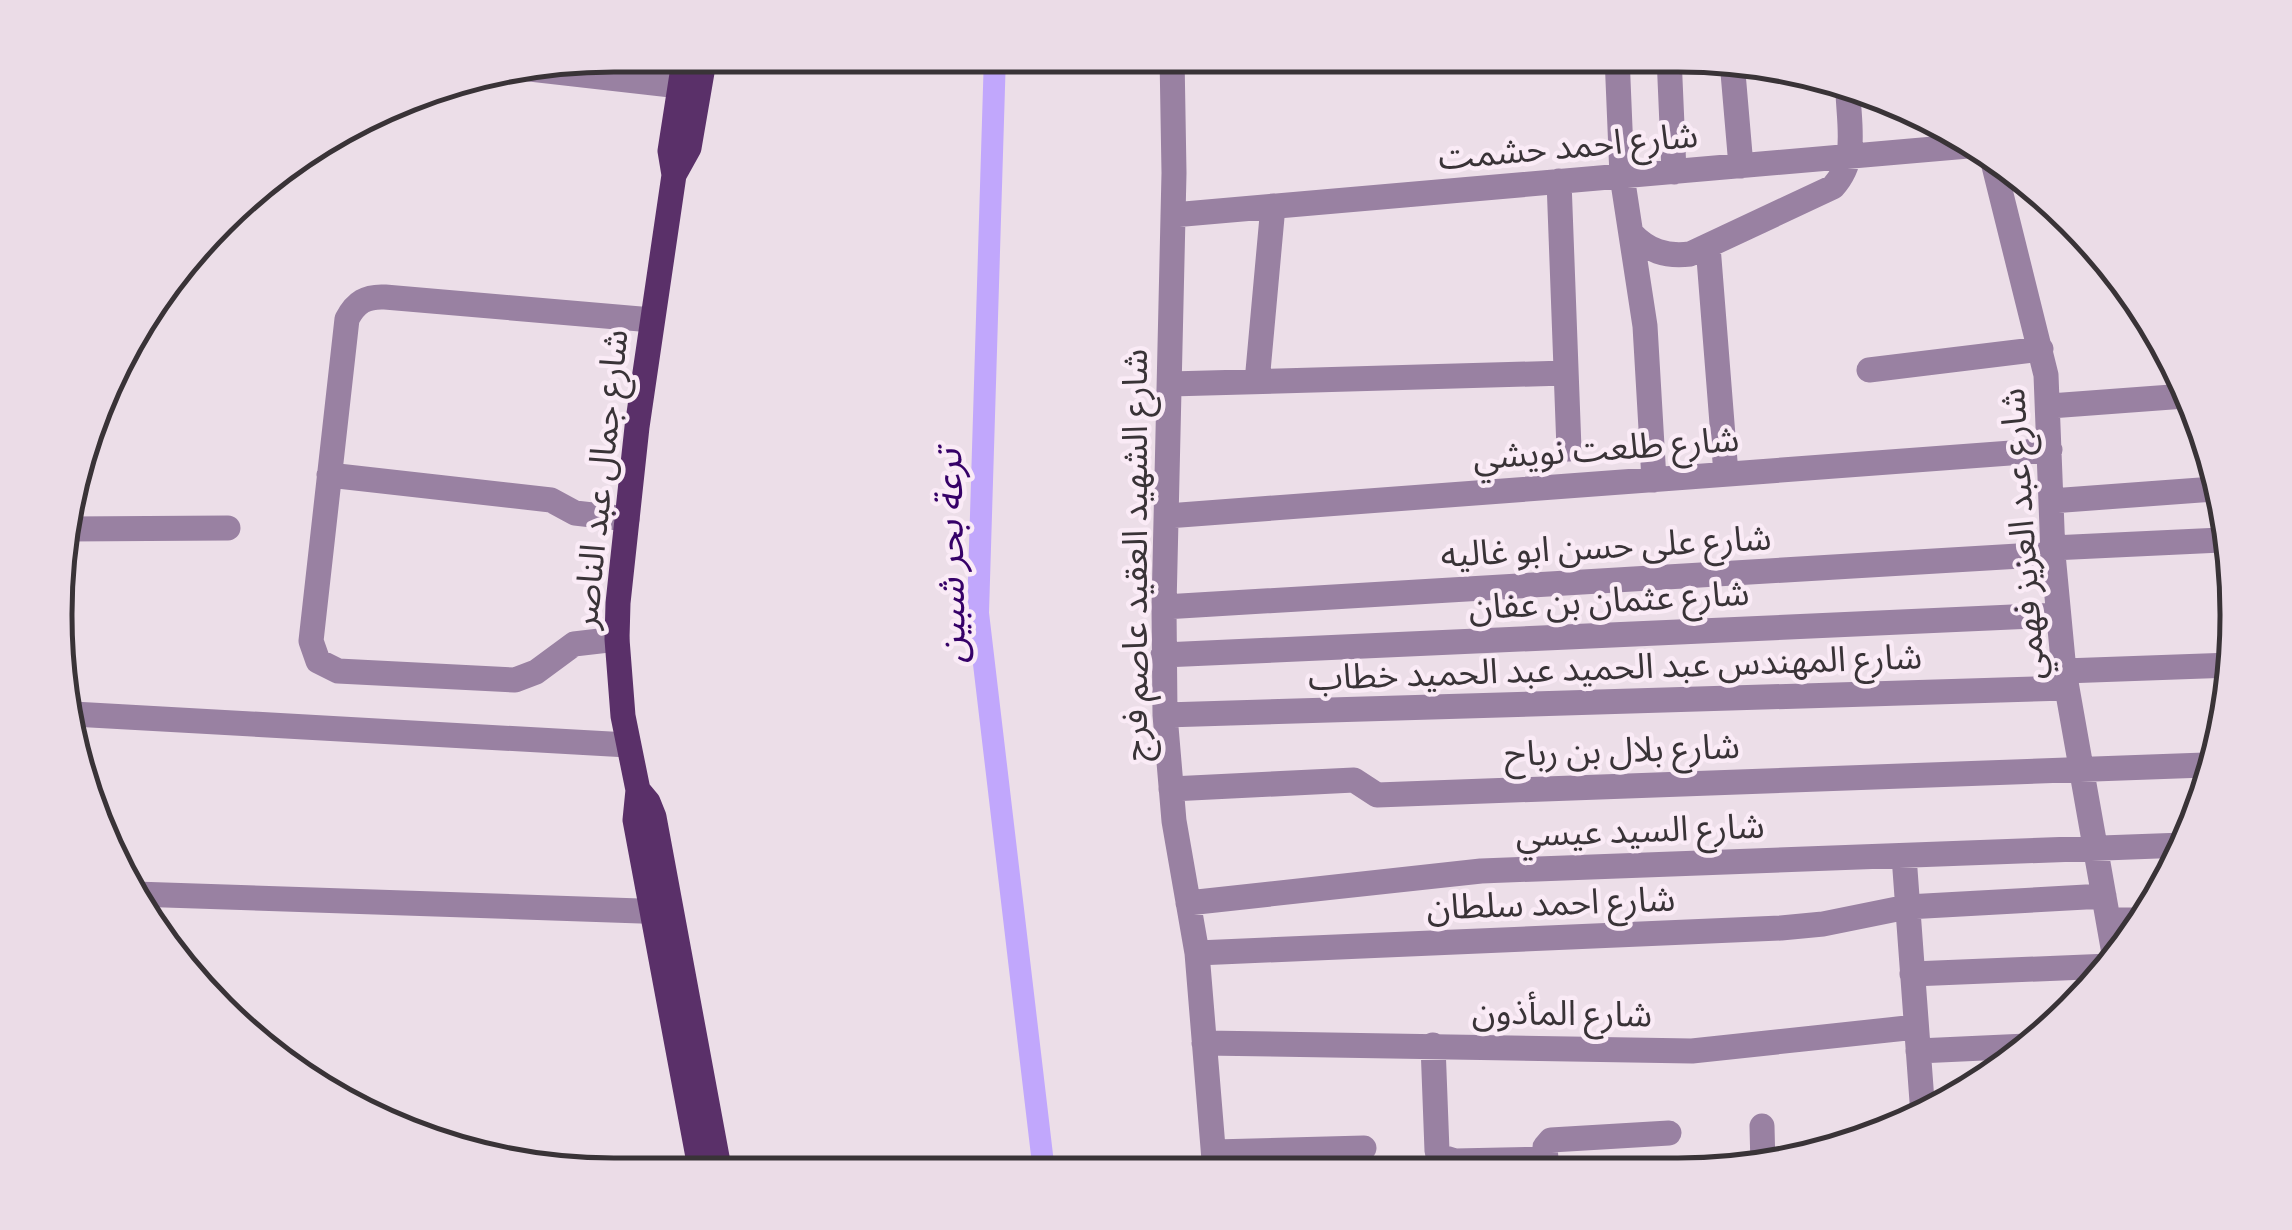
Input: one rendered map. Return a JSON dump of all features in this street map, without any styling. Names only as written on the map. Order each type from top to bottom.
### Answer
[{"type":"main road","name":"شارع جمال عبد الناصر","points":[[683,72],[670,152],[674,175],[620,566],[617,640],[628,745],[638,790],[634,812],[664,911],[717,1158]]},
{"type":"main road","name":"شارع جمال عبد الناصر","points":[[674,175],[689,148],[702,72]]},
{"type":"main road","name":"شارع جمال عبد الناصر","points":[[664,911],[699,1158]]},
{"type":"street","name":"شارع الشهيد العقيد عاصم فرج","points":[[1172,72],[1165,715],[1171,789],[1196,953],[1214,1158]]},
{"type":"street","points":[[1618,72],[1622,176],[1646,342],[1654,480]]},
{"type":"street","points":[[1670,72],[1674,172]]},
{"type":"street","points":[[577,74],[680,86]]},
{"type":"street","points":[[1733,76],[1741,166]]},
{"type":"street","points":[[1632,233],[1646,246],[1666,255],[1690,254],[1833,187],[1847,171],[1850,156],[1848,100]]},
{"type":"street","name":"شارع احمد حشمت","points":[[1173,215],[1952,147]]},
{"type":"street","name":"شارع عبد العزيز فهمي","points":[[1997,178],[2041,350],[2050,406],[2052,551],[2058,616],[2111,939]]},
{"type":"street","points":[[1559,182],[1568,449]]},
{"type":"street","points":[[1257,382],[1273,206]]},
{"type":"street","points":[[1708,246],[1726,474]]},
{"type":"street","points":[[617,640],[574,644],[536,672],[515,680],[326,668],[318,661],[311,641],[346,318],[361,300],[385,297],[652,320]]},
{"type":"street","points":[[1869,370],[2041,350]]},
{"type":"street","points":[[1170,384],[1566,372]]},
{"type":"street","points":[[2050,406],[2174,397]]},
{"type":"street","name":"شارع طلعت نويشي","points":[[1167,516],[2050,450]]},
{"type":"street","points":[[330,475],[551,500],[575,514],[627,520]]},
{"type":"street","points":[[2051,500],[2204,490]]},
{"type":"street","points":[[80,529],[228,528]]},
{"type":"street","name":"شارع على حسن ابو غاليه","points":[[1164,608],[2214,540]]},
{"type":"street","name":"شارع عثمان بن عفان","points":[[1164,655],[2058,616]]},
{"type":"street","name":"شارع المهندس عبد الحميد عبد الحميد خطاب","points":[[1165,715],[2066,680],[2217,666]]},
{"type":"street","points":[[82,714],[628,745]]},
{"type":"street","name":"شارع بلال بن رباح","points":[[1171,789],[1354,780],[1376,795],[2198,765]]},
{"type":"street","name":"شارع السيد عيسي","points":[[1188,903],[1481,871],[2168,845]]},
{"type":"street","points":[[1904,856],[1917,1039],[1928,1096]]},
{"type":"street","points":[[150,894],[664,911]]},
{"type":"street","name":"شارع احمد سلطان","points":[[1196,953],[1781,928],[1838,922],[1907,907],[2106,908],[2128,916]]},
{"type":"street","points":[[1912,974],[2090,967]]},
{"type":"street","name":"شارع المأذون","points":[[1204,1043],[1692,1051],[1917,1039],[2007,1045]]},
{"type":"street","points":[[1434,1045],[1437,1151],[1442,1158]]},
{"type":"street","points":[[1762,1126],[1762,1151]]},
{"type":"street","points":[[1546,1158],[1545,1148],[1551,1140],[1669,1133]]},
{"type":"street","points":[[1257,1158],[1364,1148]]},
{"type":"waterway","name":"ترعة بحر شبين","points":[[994,72],[978,613],[1042,1158]]}]
